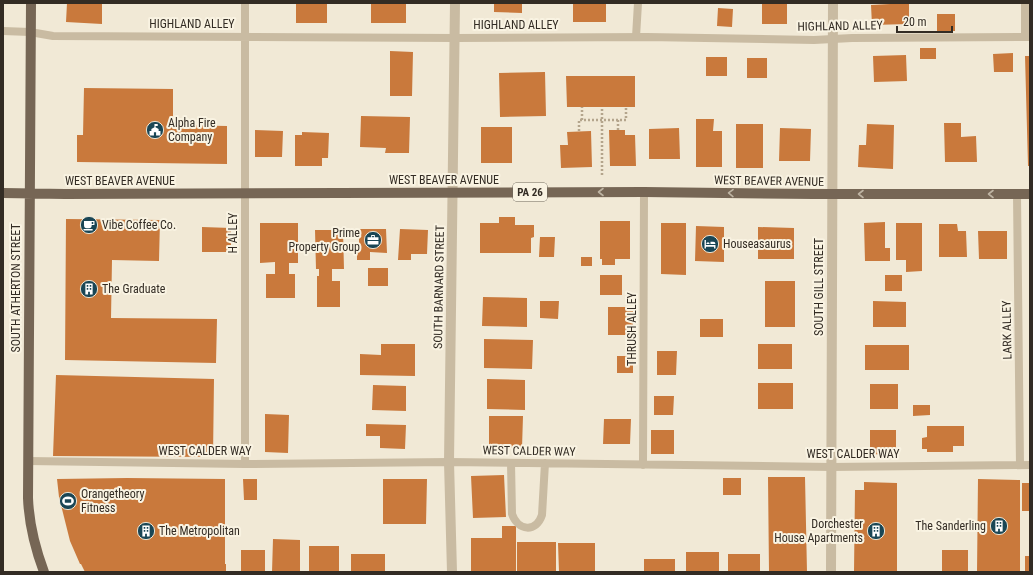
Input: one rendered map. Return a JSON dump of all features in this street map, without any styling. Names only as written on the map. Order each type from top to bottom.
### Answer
[{"type":"main road","name":"SOUTH ATHERTON STREET","points":[[31,3],[28,461],[29,517],[32,534],[44,572]]},
{"type":"main road","name":"WEST BEAVER AVENUE","points":[[3,193],[644,192],[1030,194]]},
{"type":"street","name":"SOUTH BARNARD STREET","points":[[452,572],[449,462],[455,3]]},
{"type":"street","name":"SOUTH GILL STREET","points":[[831,572],[833,3]]},
{"type":"lane","name":"H ALLEY","points":[[245,3],[245,464]]},
{"type":"lane","points":[[636,37],[638,3]]},
{"type":"lane","points":[[1025,3],[1027,37]]},
{"type":"lane","name":"HIGHLAND ALLEY","points":[[3,31],[30,32],[53,36],[455,38],[636,37],[814,40],[833,38],[1027,37]]},
{"type":"lane","name":"THRUSH ALLEY","points":[[643,465],[644,192]]},
{"type":"lane","name":"LARK ALLEY","points":[[1017,194],[1020,465]]},
{"type":"lane","name":"WEST CALDER WAY","points":[[28,461],[245,464],[449,462],[831,467],[1030,465]]},
{"type":"lane","points":[[511,463],[512,514],[514,520],[523,527],[536,525],[540,521],[542,515],[545,463]]},
{"type":"path","points":[[579,131],[579,120],[582,120],[582,107]]},
{"type":"path","points":[[602,107],[602,175]]},
{"type":"path","points":[[582,120],[626,120],[626,107]]},
{"type":"path","points":[[618,120],[618,130]]},
{"type":"building","points":[[67,3],[102,3],[102,24],[66,22]]},
{"type":"building","points":[[296,3],[327,3],[327,23],[296,23]]},
{"type":"building","points":[[371,3],[406,3],[406,23],[371,23]]},
{"type":"building","points":[[494,3],[522,3],[522,13],[494,12]]},
{"type":"building","points":[[573,3],[606,3],[606,22],[573,22]]},
{"type":"building","points":[[762,3],[787,3],[787,24],[762,24]]},
{"type":"building","points":[[909,3],[909,24],[872,25],[871,5]]},
{"type":"building","points":[[718,8],[733,9],[732,27],[717,26]]},
{"type":"building","points":[[937,14],[955,14],[955,31],[937,31]]},
{"type":"building","points":[[920,48],[936,48],[936,59],[920,59]]},
{"type":"building","points":[[390,51],[413,52],[412,96],[390,96]]},
{"type":"building","points":[[1013,53],[1013,72],[994,72],[993,54]]},
{"type":"building","points":[[906,55],[907,81],[874,82],[873,56]]},
{"type":"building","points":[[1025,56],[1030,56],[1030,166],[1028,166]]},
{"type":"building","points":[[706,57],[727,57],[727,76],[706,76]]},
{"type":"building","points":[[747,58],[767,58],[767,78],[747,78]]},
{"type":"building","points":[[545,72],[546,116],[500,117],[499,73]]},
{"type":"building","points":[[566,76],[635,76],[635,107],[567,107]]},
{"type":"building","name":"Alpha Fire Company","points":[[84,88],[173,89],[173,125],[227,126],[227,164],[77,162],[77,135],[83,135]]},
{"type":"building","points":[[361,116],[410,117],[409,153],[385,153],[386,148],[360,147]]},
{"type":"building","points":[[696,119],[714,119],[713,131],[722,131],[722,167],[696,167]]},
{"type":"building","points":[[944,123],[961,123],[961,137],[976,136],[977,162],[945,162]]},
{"type":"building","points":[[736,124],[763,124],[763,168],[736,168]]},
{"type":"building","points":[[867,124],[894,125],[893,169],[858,167],[859,145],[866,145]]},
{"type":"building","points":[[481,127],[512,127],[512,163],[481,163]]},
{"type":"building","points":[[679,128],[680,159],[649,159],[649,129]]},
{"type":"building","points":[[780,128],[811,129],[810,161],[779,161]]},
{"type":"building","points":[[255,130],[283,131],[282,157],[255,157]]},
{"type":"building","points":[[609,130],[625,130],[625,135],[635,135],[636,166],[610,166]]},
{"type":"building","points":[[591,131],[592,167],[561,168],[560,145],[568,145],[567,132]]},
{"type":"building","points":[[302,132],[329,133],[328,158],[322,158],[322,166],[295,166],[295,135],[302,135]]},
{"type":"building","points":[[499,217],[515,217],[515,225],[534,225],[534,237],[531,238],[531,253],[480,253],[480,223],[499,223]]},
{"type":"building","name":"The Graduate","points":[[66,219],[160,220],[159,261],[112,260],[111,318],[217,319],[216,363],[65,360]]},
{"type":"building","points":[[600,221],[630,221],[630,259],[615,259],[615,265],[602,265],[602,259],[600,259]]},
{"type":"building","points":[[885,222],[885,248],[890,248],[890,261],[865,261],[864,223]]},
{"type":"building","points":[[260,223],[298,223],[298,263],[289,263],[289,274],[295,274],[295,298],[266,298],[266,274],[275,274],[275,262],[260,263]]},
{"type":"building","points":[[661,223],[686,223],[686,275],[661,274]]},
{"type":"building","points":[[896,223],[922,223],[922,271],[906,272],[906,260],[896,260]]},
{"type":"building","points":[[939,224],[957,224],[958,231],[966,231],[967,257],[939,257]]},
{"type":"building","name":"Houseasaurus","points":[[696,226],[724,227],[724,262],[695,261]]},
{"type":"building","points":[[202,227],[231,228],[231,252],[202,252]]},
{"type":"building","points":[[758,227],[794,228],[794,259],[758,259]]},
{"type":"building","name":"Prime Property Group","points":[[359,229],[386,229],[387,253],[370,252],[370,260],[357,260],[357,250],[359,250]]},
{"type":"building","points":[[400,229],[428,230],[427,254],[411,254],[411,260],[398,260]]},
{"type":"building","points":[[315,230],[343,230],[344,269],[332,269],[332,281],[340,281],[340,307],[317,307],[317,276],[319,276],[319,269],[316,269]]},
{"type":"building","points":[[978,231],[1007,231],[1007,259],[979,259]]},
{"type":"building","points":[[540,237],[555,237],[554,257],[539,257]]},
{"type":"building","points":[[581,257],[592,257],[592,266],[581,266]]},
{"type":"building","points":[[368,268],[388,268],[388,286],[368,286]]},
{"type":"building","points":[[600,275],[622,275],[622,295],[600,295]]},
{"type":"building","points":[[885,275],[902,275],[902,291],[885,291]]},
{"type":"building","points":[[765,281],[795,281],[795,327],[765,327]]},
{"type":"building","points":[[483,297],[527,298],[527,327],[482,326]]},
{"type":"building","points":[[540,301],[559,301],[558,319],[540,318]]},
{"type":"building","points":[[873,301],[906,302],[906,327],[873,327]]},
{"type":"building","points":[[608,307],[633,307],[633,335],[608,335]]},
{"type":"building","points":[[700,319],[723,319],[723,337],[700,337]]},
{"type":"building","points":[[484,339],[533,340],[532,369],[484,368]]},
{"type":"building","points":[[381,344],[415,344],[415,376],[360,375],[360,354],[381,355]]},
{"type":"building","points":[[758,344],[792,344],[792,369],[758,369]]},
{"type":"building","points":[[865,345],[909,345],[909,370],[865,370]]},
{"type":"building","points":[[657,351],[677,351],[676,375],[657,375]]},
{"type":"building","points":[[617,356],[633,356],[633,373],[617,373]]},
{"type":"building","points":[[56,375],[214,379],[213,457],[53,456]]},
{"type":"building","points":[[487,379],[525,380],[525,410],[487,409]]},
{"type":"building","points":[[758,383],[793,383],[793,409],[758,409]]},
{"type":"building","points":[[870,384],[898,384],[898,409],[870,409]]},
{"type":"building","points":[[373,385],[406,386],[406,411],[372,410]]},
{"type":"building","points":[[654,396],[674,396],[673,415],[654,415]]},
{"type":"building","points":[[913,405],[930,405],[930,415],[913,416]]},
{"type":"building","points":[[265,414],[289,415],[288,453],[265,452]]},
{"type":"building","points":[[489,416],[523,416],[522,448],[489,447]]},
{"type":"building","points":[[604,419],[631,419],[630,444],[603,444]]},
{"type":"building","points":[[366,424],[406,425],[405,449],[380,448],[380,436],[366,436]]},
{"type":"building","points":[[927,426],[964,426],[964,446],[953,446],[953,452],[927,452],[927,449],[922,449],[922,438],[927,437]]},
{"type":"building","points":[[651,430],[674,430],[674,454],[651,454]]},
{"type":"building","points":[[870,430],[896,430],[896,455],[870,454]]},
{"type":"building","points":[[504,475],[506,517],[473,518],[471,476]]},
{"type":"building","points":[[768,477],[805,477],[807,572],[769,572]]},
{"type":"building","points":[[723,478],[741,478],[741,495],[723,495]]},
{"type":"building","name":"The Metropolitan","points":[[57,479],[225,479],[226,572],[85,572],[70,541],[59,497]]},
{"type":"building","points":[[243,479],[257,479],[257,500],[244,500]]},
{"type":"building","points":[[383,479],[427,479],[426,524],[383,524]]},
{"type":"building","name":"The Sanderling","points":[[978,479],[1020,480],[1020,572],[977,572]]},
{"type":"building","name":"Dorchester House Apartments","points":[[864,482],[897,483],[897,572],[854,572],[855,490],[864,490]]},
{"type":"building","points":[[1022,483],[1030,483],[1030,511],[1022,511]]},
{"type":"building","points":[[502,526],[516,526],[516,572],[471,572],[471,538],[502,538]]},
{"type":"building","points":[[273,539],[300,540],[300,572],[272,572]]},
{"type":"building","points":[[517,542],[556,542],[556,572],[517,572]]},
{"type":"building","points":[[558,543],[595,543],[595,572],[559,572]]},
{"type":"building","points":[[309,546],[339,546],[339,572],[309,572]]},
{"type":"building","points":[[241,550],[265,550],[265,572],[241,572]]},
{"type":"building","points":[[942,550],[968,550],[968,572],[942,572]]},
{"type":"building","points":[[686,552],[719,552],[719,572],[686,572]]},
{"type":"building","points":[[351,554],[385,554],[385,572],[351,572]]},
{"type":"building","points":[[728,554],[760,554],[760,572],[728,572]]},
{"type":"building","points":[[1025,556],[1030,556],[1030,572],[1025,572]]},
{"type":"building","points":[[644,559],[675,559],[675,572],[644,572]]},
{"type":"place","name":"Alpha Fire Company","points":[[155,130]]},
{"type":"place","name":"Vibe Coffee Co.","points":[[89,225]]},
{"type":"place","name":"Prime Property Group","points":[[373,240]]},
{"type":"place","name":"Houseasaurus","points":[[710,244]]},
{"type":"place","name":"The Graduate","points":[[89,289]]},
{"type":"place","name":"Orangetheory Fitness","points":[[68,501]]},
{"type":"place","name":"The Sanderling","points":[[999,526]]},
{"type":"place","name":"The Metropolitan","points":[[146,531]]},
{"type":"place","name":"Dorchester House Apartments","points":[[876,531]]}]
